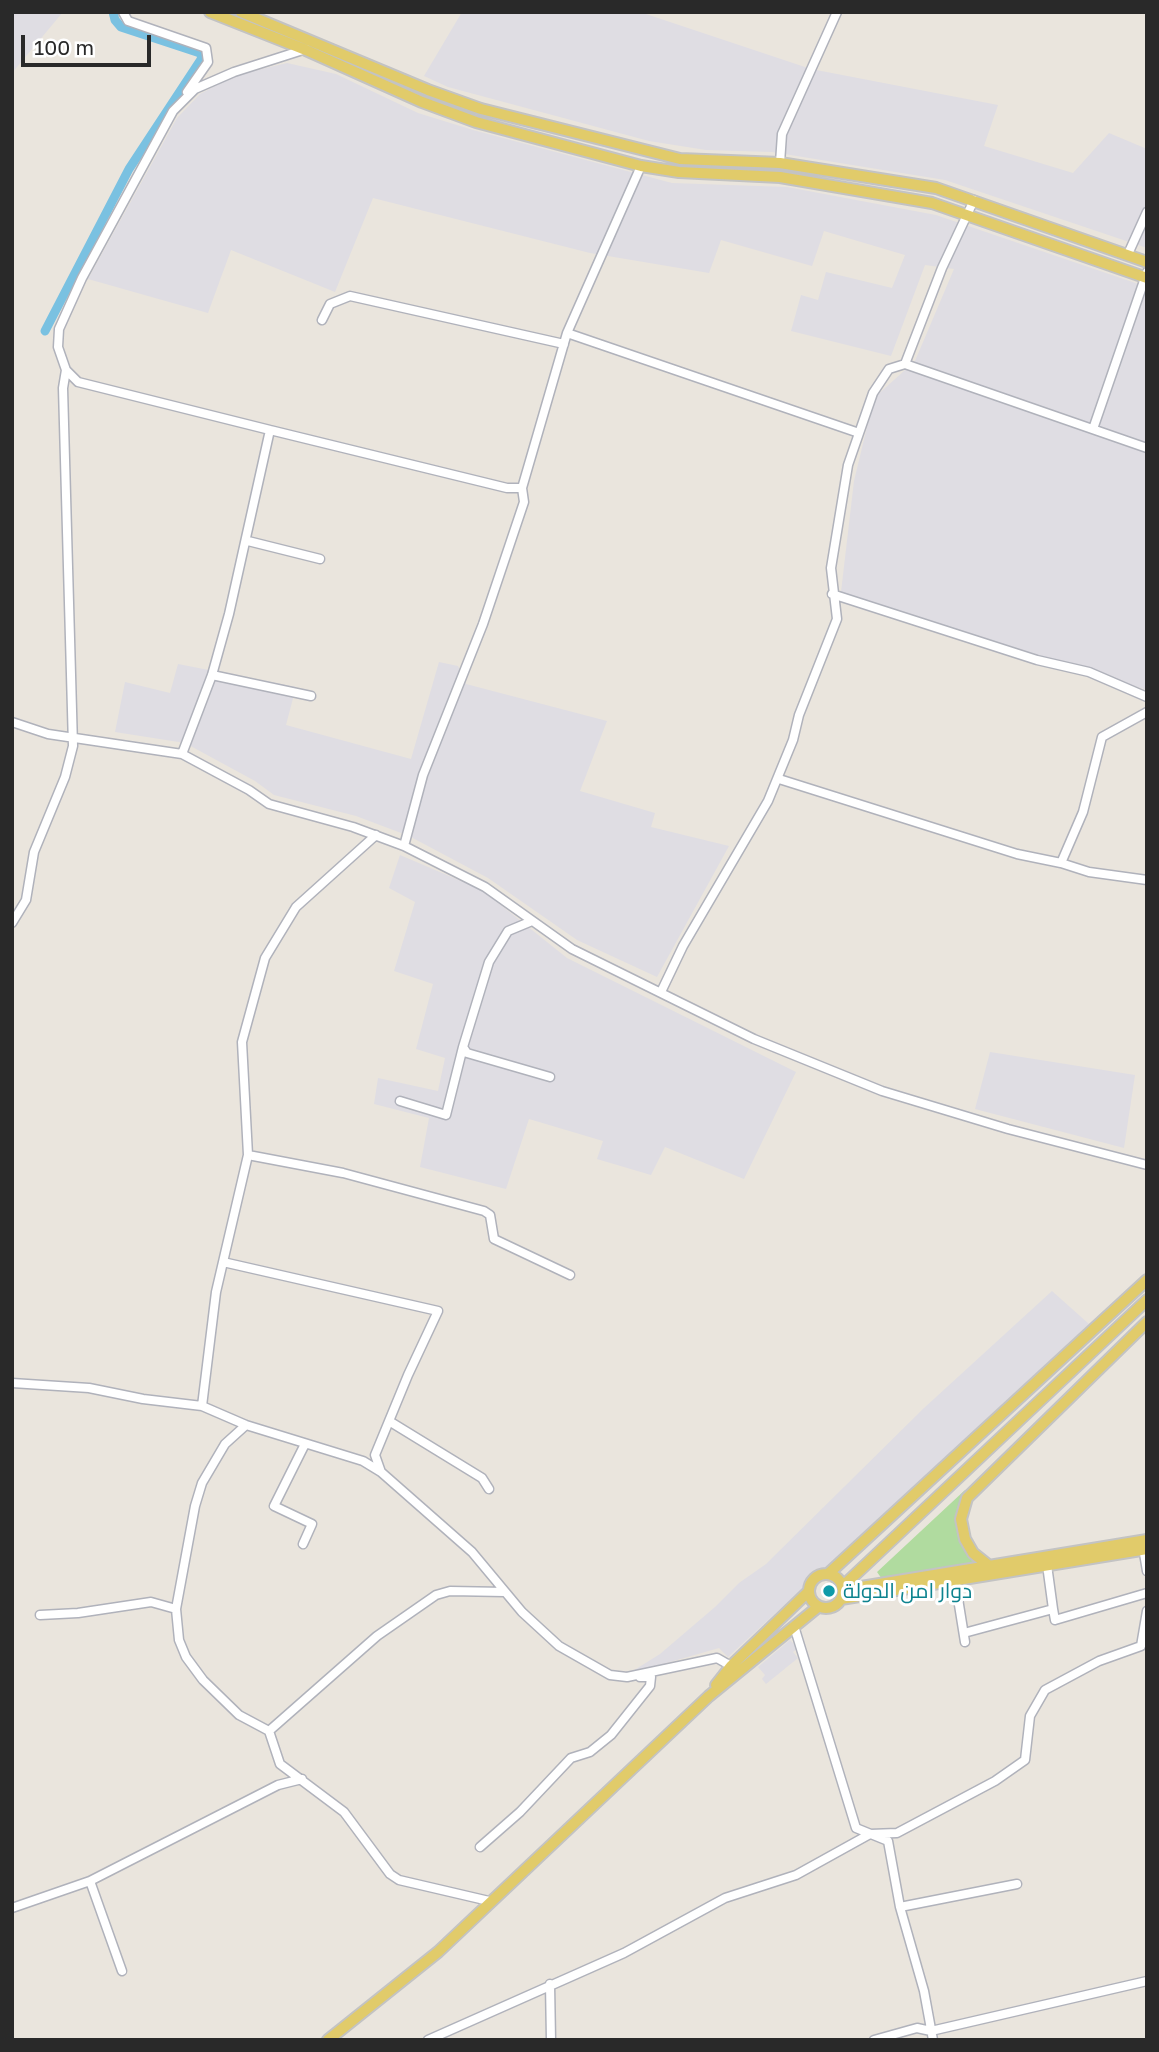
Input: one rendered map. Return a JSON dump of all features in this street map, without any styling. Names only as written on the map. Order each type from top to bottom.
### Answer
[{"type":"main road","points":[[210,12],[309,45],[470,105],[645,152],[680,159],[780,163],[936,188],[1147,262]]},
{"type":"main road","points":[[241,12],[422,102],[476,122],[641,166],[679,172],[780,177],[932,203],[968,213],[1146,276]]},
{"type":"main road","points":[[780,163],[780,177]]},
{"type":"main road","points":[[932,203],[936,188]]},
{"type":"main road","points":[[709,1696],[732,1666],[808,1592],[814,1578],[828,1574],[1147,1280]]},
{"type":"main road","points":[[328,2040],[438,1952],[709,1696],[818,1607],[831,1608],[842,1592],[1147,1300]]},
{"type":"main road","points":[[988,1565],[970,1549],[962,1529],[962,1508],[973,1490],[1147,1322]]},
{"type":"main road","points":[[1075,1347],[1099,1368]]},
{"type":"main road","points":[[961,1477],[973,1490]]},
{"type":"main road","points":[[842,1592],[988,1565],[1145,1545]]},
{"type":"main road","points":[[842,1592],[955,1580],[1145,1545]]},
{"type":"main road","points":[[828,1574],[839,1580],[842,1592]]},
{"type":"main road","points":[[808,1592],[818,1607]]},
{"type":"street","points":[[122,12],[128,21],[206,48],[208,62],[173,111],[82,278],[59,329],[58,347],[66,370],[78,382],[507,488],[522,488]]},
{"type":"street","points":[[780,163],[782,134],[836,12]]},
{"type":"street","points":[[173,111],[195,89],[309,45]]},
{"type":"street","points":[[404,846],[423,775],[483,624],[524,502],[522,488],[567,333],[641,166]]},
{"type":"street","points":[[905,364],[942,268],[975,200]]},
{"type":"street","points":[[1128,254],[1147,212]]},
{"type":"street","points":[[1093,429],[1146,276]]},
{"type":"street","points":[[322,320],[330,304],[350,296],[564,344]]},
{"type":"street","points":[[567,333],[859,433]]},
{"type":"street","points":[[661,992],[683,946],[779,779],[799,715],[837,619],[831,569],[848,465],[873,393],[889,369],[905,364],[1147,448]]},
{"type":"street","points":[[12,923],[26,900],[34,852],[65,777],[72,738],[63,388],[66,370]]},
{"type":"street","points":[[182,754],[212,675],[248,541],[270,430]]},
{"type":"street","points":[[248,541],[320,559]]},
{"type":"street","points":[[832,594],[1037,660],[1089,673],[1147,697]]},
{"type":"street","points":[[212,675],[312,696]]},
{"type":"street","points":[[1061,863],[1083,812],[1102,737],[1147,712]]},
{"type":"street","points":[[12,722],[48,734],[182,754],[250,790],[269,804],[376,835],[404,846],[485,887],[572,949],[754,1039],[882,1091],[1008,1129],[1147,1164]]},
{"type":"street","points":[[779,779],[1017,854],[1061,863],[1089,873],[1147,880]]},
{"type":"street","points":[[202,1406],[223,1262],[248,1155],[242,1042],[265,958],[296,907],[376,835]]},
{"type":"street","points":[[400,1101],[446,1115],[489,962],[508,931],[533,921]]},
{"type":"street","points":[[463,1048],[467,1053],[550,1077]]},
{"type":"street","points":[[248,1155],[343,1173],[484,1210],[490,1215],[494,1238],[570,1275]]},
{"type":"street","points":[[223,1262],[438,1311],[375,1455],[381,1472]]},
{"type":"street","points":[[12,1383],[89,1388],[143,1399],[202,1406],[246,1426],[363,1461],[381,1472],[472,1552],[505,1592],[559,1646],[610,1675],[651,1678],[650,1686],[611,1735],[590,1752],[571,1758],[520,1812],[480,1847]]},
{"type":"street","points":[[389,1421],[482,1478],[489,1489]]},
{"type":"street","points":[[246,1426],[225,1444],[202,1483],[181,1570],[176,1609],[179,1640],[186,1657],[203,1680],[239,1715],[269,1731],[280,1765],[344,1812],[390,1874],[399,1880],[489,1901]]},
{"type":"street","points":[[303,1544],[312,1524],[274,1506],[304,1444]]},
{"type":"street","points":[[1145,1545],[1147,1571]]},
{"type":"street","points":[[1047,1565],[1055,1620],[1147,1594]]},
{"type":"street","points":[[955,1580],[964,1637],[1053,1609]]},
{"type":"street","points":[[269,1731],[377,1636],[436,1595],[450,1591],[505,1592]]},
{"type":"street","points":[[40,1615],[78,1613],[151,1602],[176,1609]]},
{"type":"street","points":[[428,2040],[624,1953],[725,1898],[796,1875],[870,1834],[897,1833],[968,1796],[1026,1760],[1030,1716],[1045,1690],[1099,1661],[1141,1646],[1147,1611]]},
{"type":"street","points":[[794,1626],[856,1828],[888,1841],[900,1907],[918,1965],[932,2035]]},
{"type":"street","points":[[627,1676],[717,1658],[732,1666]]},
{"type":"street","points":[[12,1908],[90,1881],[278,1785],[302,1779]]},
{"type":"street","points":[[90,1881],[122,1971]]},
{"type":"street","points":[[900,1907],[1017,1884]]},
{"type":"street","points":[[874,2040],[917,2028],[932,2035],[1147,1981]]},
{"type":"street","points":[[550,1984],[551,2040]]},
{"type":"shaded area","points":[[12,12],[63,12],[12,73]]},
{"type":"shaded area","points":[[462,12],[640,12],[811,69],[998,105],[984,146],[1073,173],[1109,133],[1147,149],[1147,248],[945,180],[772,152],[706,150],[649,141],[448,87],[424,76]]},
{"type":"shaded area","points":[[287,63],[336,74],[418,113],[672,183],[787,187],[936,215],[1147,287],[1147,690],[841,592],[854,481],[874,398],[915,361],[954,269],[925,265],[891,356],[791,331],[801,295],[818,300],[826,272],[892,288],[905,255],[824,231],[812,266],[721,240],[709,273],[590,253],[373,198],[335,292],[231,250],[208,313],[88,279],[177,118],[200,94],[236,75]]},
{"type":"shaded area","points":[[439,662],[458,666],[466,684],[607,721],[580,791],[655,813],[651,827],[729,846],[657,977],[577,940],[488,878],[409,836],[356,816],[274,795],[255,781],[185,743],[115,732],[125,682],[170,693],[178,664],[296,687],[286,725],[411,759]]},
{"type":"shaded area","points":[[400,855],[482,890],[567,958],[796,1072],[744,1179],[665,1147],[651,1175],[597,1159],[603,1141],[529,1119],[506,1189],[420,1167],[429,1118],[374,1104],[378,1078],[438,1091],[445,1058],[416,1049],[433,984],[394,971],[415,902],[389,888]]},
{"type":"shaded area","points":[[990,1052],[1135,1075],[1124,1148],[975,1109]]},
{"type":"shaded area","points":[[1052,1291],[1089,1324],[728,1657],[719,1648],[628,1674],[660,1654],[739,1583],[766,1564],[924,1408]]},
{"type":"shaded area","points":[[790,1640],[798,1648],[793,1652],[798,1658],[766,1684],[762,1679],[765,1675],[758,1667]]},
{"type":"green space","points":[[965,1490],[956,1521],[980,1563],[882,1579],[877,1572]]},
{"type":"waterway","points":[[45,331],[129,169],[202,58],[200,53],[121,27],[113,12]]},
{"type":"place","name":"دوار امن الدولة","points":[[829,1591]]}]
